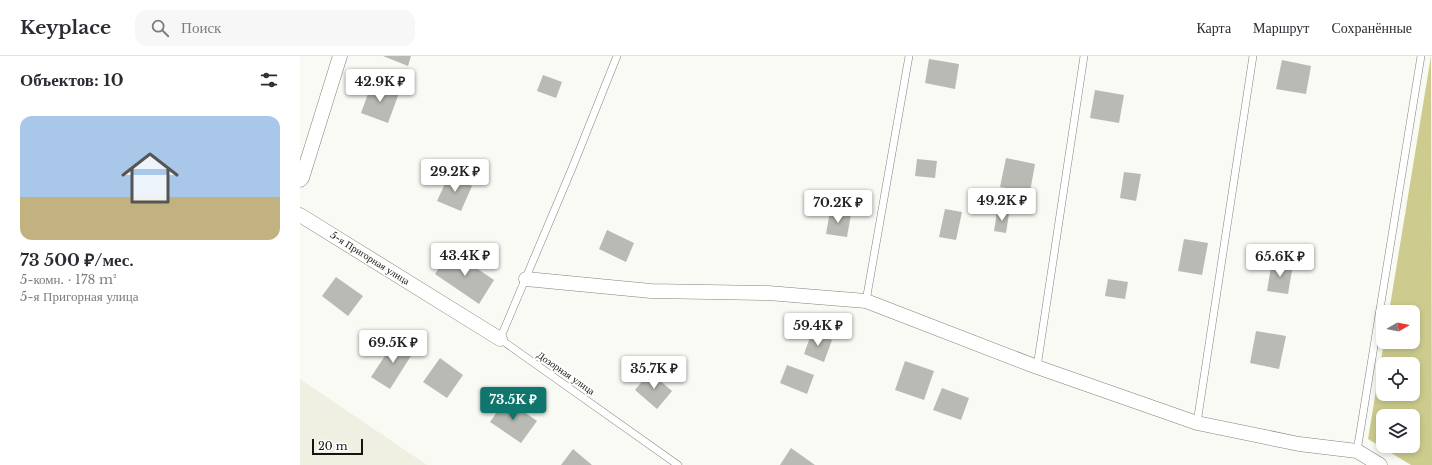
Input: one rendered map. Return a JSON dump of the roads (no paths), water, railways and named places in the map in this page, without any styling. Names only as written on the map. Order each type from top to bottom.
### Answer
[{"type":"street","points":[[300,180],[302,178],[340,56]]},
{"type":"street","name":"5-я Пригорная улица","points":[[300,215],[500,339]]},
{"type":"street","points":[[526,279],[651,291],[768,293],[866,300],[1036,367],[1197,423],[1299,444],[1357,451],[1380,465]]},
{"type":"lane","points":[[500,339],[617,56]]},
{"type":"lane","points":[[866,300],[909,56]]},
{"type":"lane","points":[[1036,367],[1084,56]]},
{"type":"lane","points":[[1197,423],[1253,56]]},
{"type":"lane","points":[[1357,451],[1421,56]]},
{"type":"lane","name":"Дозорная улица","points":[[500,339],[678,465]]}]
